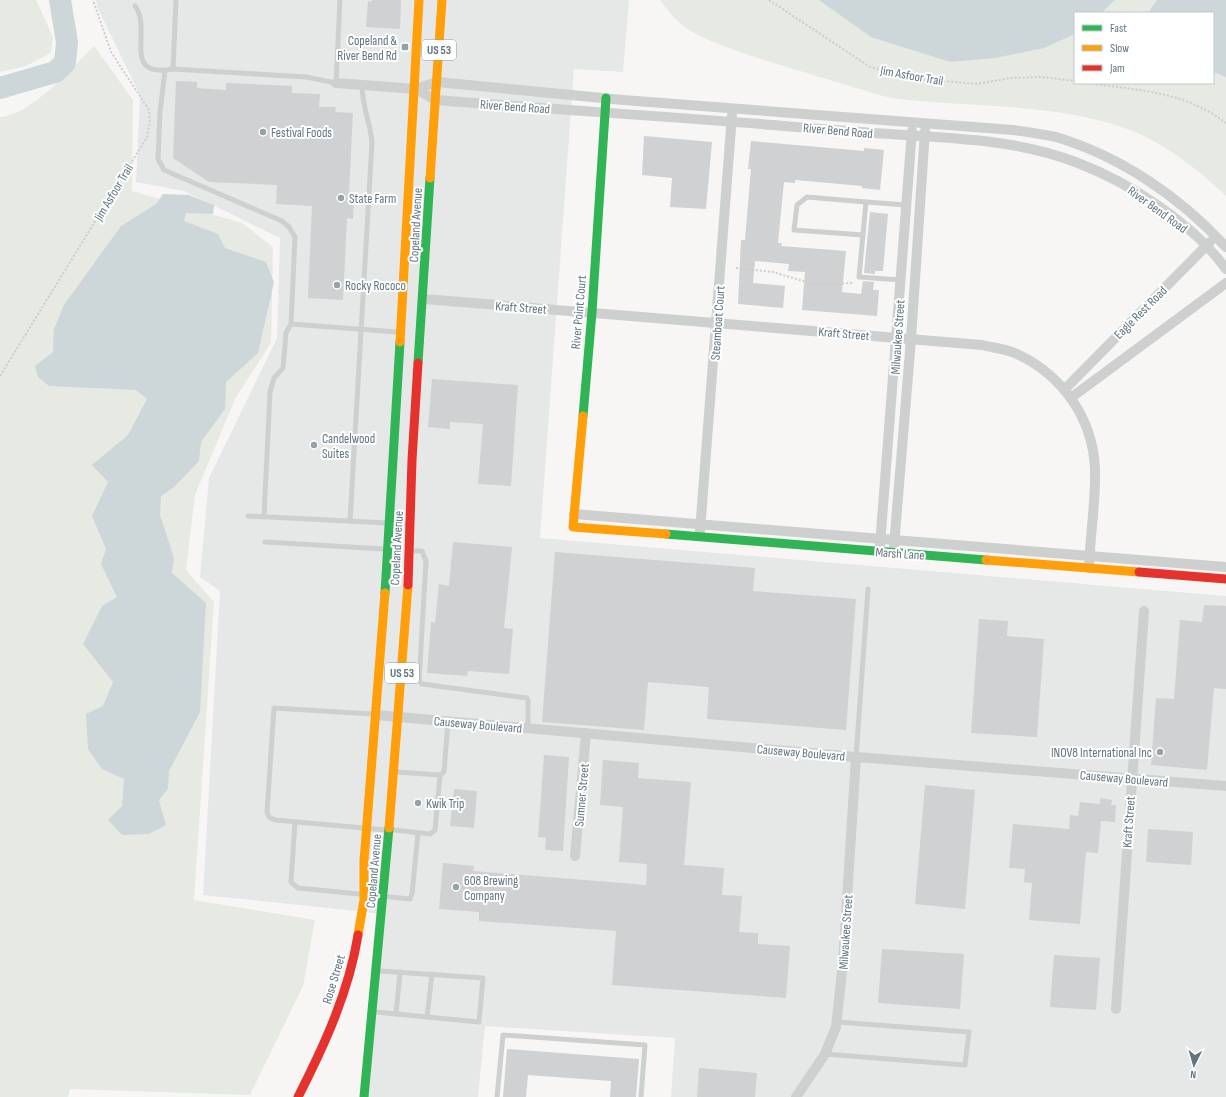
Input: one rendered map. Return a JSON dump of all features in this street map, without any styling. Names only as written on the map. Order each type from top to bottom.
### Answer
[{"type":"main road","name":"Copeland Avenue","points":[[364,861],[392,549],[390,523],[400,332],[416,90],[419,0]]},
{"type":"main road","name":"Copeland Avenue","points":[[364,1097],[384,896],[399,717],[406,550],[411,524],[415,416],[424,299],[442,0]]},
{"type":"main road","name":"River Point Court","points":[[573,527],[592,312],[606,98]]},
{"type":"main road","points":[[400,332],[410,341],[410,401],[415,416]]},
{"type":"main road","name":"Marsh Lane","points":[[573,527],[1226,579]]},
{"type":"main road","name":"Rose Street","points":[[298,1097],[321,1053],[341,1003],[352,964],[363,912],[364,861]]},
{"type":"street","name":"River Bend Road","points":[[416,90],[437,82],[733,109],[1013,130],[1054,137],[1091,150],[1126,167],[1160,188],[1200,220],[1226,247]]},
{"type":"street","name":"River Bend Road","points":[[336,83],[416,90],[435,100],[732,121],[1014,146],[1078,163],[1128,186],[1156,204],[1207,246],[1226,268]]},
{"type":"street","name":"Steamboat Court","points":[[699,537],[733,109]]},
{"type":"street","name":"Milwaukee Street","points":[[880,551],[913,123]]},
{"type":"street","name":"Milwaukee Street","points":[[894,552],[911,338],[925,124]]},
{"type":"street","name":"Eagle Rest Road","points":[[1064,388],[1216,236]]},
{"type":"street","name":"Eagle Rest Road","points":[[1072,397],[1226,283]]},
{"type":"street","name":"Kraft Street","points":[[424,299],[911,338],[982,345],[1016,354],[1040,367],[1064,388],[1072,397],[1086,428],[1092,446],[1095,467],[1089,568]]},
{"type":"street","name":"Marsh Lane","points":[[574,514],[1226,567]]},
{"type":"street","name":"Kraft Street","points":[[1116,1009],[1131,778],[1144,611]]},
{"type":"street","name":"Causeway Boulevard","points":[[376,715],[856,757],[1226,786]]},
{"type":"street","name":"Sumner Street","points":[[575,856],[586,733]]},
{"type":"street","name":"Milwaukee Street","points":[[796,1097],[825,1054],[837,1022],[843,962],[856,757]]},
{"type":"lane","points":[[173,69],[176,0]]},
{"type":"lane","points":[[135,6],[141,18],[142,60],[148,68],[165,71],[173,69],[306,77],[336,83],[340,0]]},
{"type":"lane","points":[[165,71],[160,112],[158,159],[164,170],[282,221],[289,227],[295,237],[291,324],[286,333],[283,368],[274,378],[270,392],[264,517]]},
{"type":"lane","points":[[350,521],[372,142],[369,121],[364,110],[362,85]]},
{"type":"lane","points":[[863,236],[794,230],[797,205],[806,197],[907,205]]},
{"type":"lane","points":[[866,202],[859,277],[901,280]]},
{"type":"lane","points":[[291,324],[400,332]]},
{"type":"lane","points":[[248,516],[411,524]]},
{"type":"lane","points":[[265,542],[392,549]]},
{"type":"lane","points":[[406,550],[422,551],[426,561],[419,681],[422,684],[527,698],[528,728]]},
{"type":"lane","points":[[856,757],[868,589]]},
{"type":"lane","points":[[376,715],[274,708],[267,812],[269,817],[275,820],[430,834],[435,830],[440,775],[444,772],[446,766],[448,721]]},
{"type":"lane","points":[[394,771],[440,775]]},
{"type":"lane","points":[[295,822],[291,882],[293,886],[298,888],[410,899],[412,894],[418,833]]},
{"type":"lane","points":[[373,1011],[479,1022],[483,978],[377,970]]},
{"type":"lane","points":[[396,1014],[400,972]]},
{"type":"lane","points":[[428,1017],[432,974]]},
{"type":"lane","points":[[825,1054],[965,1065],[969,1032],[837,1022]]},
{"type":"lane","points":[[496,1097],[503,1035],[645,1046],[641,1097]]},
{"type":"path","name":"Jim Asfoor Trail","points":[[0,376],[147,136],[150,122],[149,110],[111,52],[93,0]]},
{"type":"path","name":"Jim Asfoor Trail","points":[[769,0],[870,67],[921,79],[977,84],[1010,78],[1042,77],[1074,81]]},
{"type":"path","points":[[1096,84],[1150,91],[1195,103],[1226,123]]},
{"type":"path","points":[[736,268],[772,272],[813,284],[856,284]]},
{"type":"shaded area","points":[[0,0],[36,0],[53,37],[51,53],[26,66],[0,72]]},
{"type":"shaded area","points":[[96,0],[629,0],[623,72],[574,69],[540,538],[1226,596],[1226,1097],[671,1097],[675,1038],[485,1026],[478,1097],[364,1097],[384,914],[203,895],[220,591],[200,577],[209,478],[277,338],[280,238],[184,191],[136,182],[140,95],[98,9]]},
{"type":"shaded area","points":[[660,0],[1226,0],[1226,196],[1197,171],[1166,148],[1144,136],[1115,125],[1053,111],[923,101],[883,96],[764,60],[711,41],[688,29],[672,15]]},
{"type":"shaded area","points":[[819,0],[1115,0],[1102,12],[1074,12],[1074,34],[1044,48],[995,58],[950,62],[871,37]]},
{"type":"shaded area","points":[[1157,0],[1226,0],[1226,77],[1214,72],[1214,12],[1149,12]]},
{"type":"shaded area","points":[[94,46],[133,100],[132,191],[242,223],[273,247],[271,343],[235,399],[195,495],[186,570],[214,602],[194,900],[315,920],[303,986],[250,1095],[70,1089],[68,1097],[0,1097],[0,117],[12,115],[37,100]]},
{"type":"shaded area","points":[[163,194],[189,195],[214,205],[213,214],[186,213],[184,221],[218,234],[225,248],[266,262],[274,282],[258,353],[226,382],[225,409],[201,442],[199,461],[174,487],[161,496],[160,515],[174,558],[172,573],[206,603],[200,712],[169,771],[168,789],[159,800],[166,825],[149,834],[122,835],[108,820],[122,806],[124,779],[102,769],[88,749],[86,714],[103,706],[113,682],[83,644],[102,606],[117,597],[101,564],[106,549],[92,516],[108,482],[92,465],[128,435],[147,399],[136,390],[49,386],[38,377],[35,366],[53,352],[54,329],[64,305],[121,226],[156,204]]},
{"type":"building","points":[[372,0],[401,0],[400,29],[366,27],[368,1],[371,2]]},
{"type":"building","name":"Festival Foods","points":[[176,81],[197,82],[197,88],[226,90],[226,83],[292,86],[292,93],[320,94],[319,107],[336,107],[335,112],[353,113],[349,192],[354,192],[353,219],[347,218],[343,300],[308,298],[312,206],[276,204],[277,185],[209,182],[173,158]]},
{"type":"building","points":[[644,136],[712,142],[706,209],[670,207],[672,178],[642,175]]},
{"type":"building","points":[[751,141],[864,151],[864,148],[884,150],[880,190],[862,188],[862,186],[795,180],[795,183],[784,182],[778,243],[782,243],[781,246],[846,251],[842,292],[861,294],[863,281],[874,282],[873,290],[879,290],[877,316],[802,310],[805,272],[788,271],[789,264],[755,261],[753,283],[785,286],[783,308],[738,304],[741,240],[745,240],[751,169],[748,169]]},
{"type":"building","points":[[870,212],[888,214],[883,271],[875,271],[875,274],[864,273]]},
{"type":"building","points":[[432,379],[518,385],[511,486],[478,484],[483,424],[450,422],[450,429],[428,427]]},
{"type":"building","points":[[453,542],[512,547],[504,628],[513,629],[509,674],[468,671],[467,676],[427,673],[431,622],[435,623],[439,584],[449,586]]},
{"type":"building","points":[[555,552],[755,568],[753,591],[856,599],[846,730],[707,719],[709,687],[648,682],[644,730],[542,722]]},
{"type":"building","points":[[1204,605],[1226,606],[1226,689],[1214,688],[1207,770],[1151,765],[1156,698],[1174,699],[1180,620],[1202,622]]},
{"type":"building","points":[[979,619],[1008,621],[1007,636],[1044,639],[1037,737],[971,733]]},
{"type":"building","points":[[544,755],[569,757],[563,851],[545,850],[546,838],[538,837]]},
{"type":"building","points":[[603,760],[639,763],[638,778],[691,782],[684,865],[724,868],[722,895],[742,896],[739,932],[758,933],[758,944],[790,946],[786,998],[612,985],[616,931],[479,921],[479,912],[439,909],[443,863],[474,866],[473,871],[646,885],[647,864],[619,862],[623,807],[600,805]]},
{"type":"building","points":[[925,785],[975,790],[965,909],[915,904]]},
{"type":"building","points":[[454,789],[477,791],[474,828],[450,826]]},
{"type":"building","points":[[1100,798],[1112,800],[1111,805],[1116,805],[1115,822],[1101,821],[1098,853],[1086,852],[1080,924],[1029,920],[1032,883],[1024,882],[1025,869],[1009,868],[1013,824],[1069,829],[1070,815],[1078,816],[1080,802],[1100,804]]},
{"type":"building","points":[[1148,829],[1193,832],[1191,865],[1146,862]]},
{"type":"building","points":[[882,949],[964,954],[960,1009],[878,1003]]},
{"type":"building","points":[[1054,955],[1100,958],[1096,1010],[1050,1007]]},
{"type":"building","points":[[507,1049],[639,1059],[636,1097],[610,1097],[611,1081],[528,1075],[526,1097],[503,1097]]},
{"type":"building","points":[[699,1068],[757,1073],[755,1097],[697,1097]]},
{"type":"waterway","points":[[0,88],[55,72],[65,63],[67,42],[60,0]]},
{"type":"traffic: fast","points":[[583,416],[592,312],[606,98]]},
{"type":"traffic: fast","points":[[418,363],[430,178]]},
{"type":"traffic: fast","points":[[385,593],[400,342]]},
{"type":"traffic: fast","points":[[666,534],[986,560]]},
{"type":"traffic: fast","points":[[364,1097],[389,828]]},
{"type":"traffic: slow","points":[[400,342],[419,0]]},
{"type":"traffic: slow","points":[[430,178],[442,0]]},
{"type":"traffic: slow","points":[[583,416],[573,527],[666,534]]},
{"type":"traffic: slow","points":[[986,560],[1139,572]]},
{"type":"traffic: slow","points":[[389,828],[408,585]]},
{"type":"traffic: slow","points":[[358,935],[364,900],[364,861],[385,593]]},
{"type":"traffic: jam","points":[[408,585],[412,460],[418,363]]},
{"type":"traffic: jam","points":[[1139,572],[1226,579]]},
{"type":"traffic: jam","points":[[298,1097],[326,1038],[342,998],[354,956],[358,935]]},
{"type":"place","name":"Copeland & River Bend Rd","points":[[405,47]]},
{"type":"place","name":"Festival Foods","points":[[263,132]]},
{"type":"place","name":"State Farm","points":[[341,198]]},
{"type":"place","name":"Rocky Rococo","points":[[337,285]]},
{"type":"place","name":"Candelwood Suites","points":[[314,445]]},
{"type":"place","name":"INOV8 International Inc","points":[[1160,752]]},
{"type":"place","name":"Kwik Trip","points":[[418,803]]},
{"type":"place","name":"608 Brewing Company","points":[[456,887]]}]
